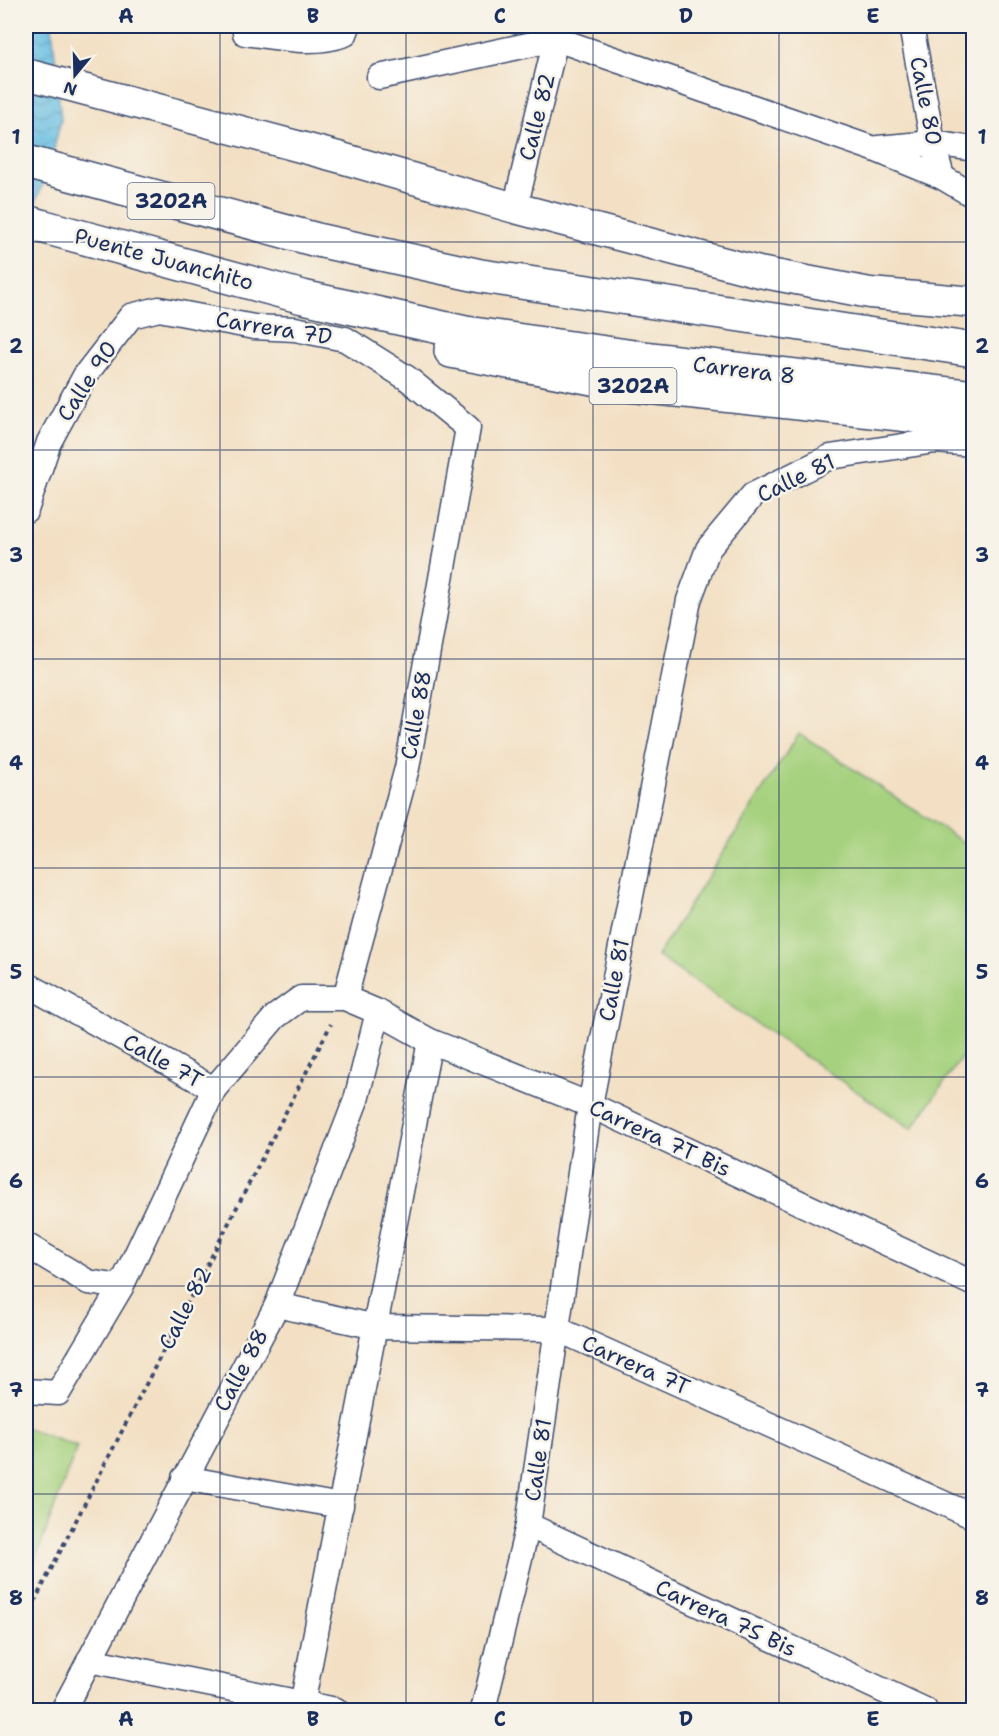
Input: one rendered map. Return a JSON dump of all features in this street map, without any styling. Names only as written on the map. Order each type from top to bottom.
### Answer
[{"type":"main road","name":"3202A","points":[[26,162],[317,240],[481,276],[974,350]]},
{"type":"main road","name":"Puente Juanchito","points":[[26,222],[303,297]]},
{"type":"main road","name":"3202A","points":[[303,297],[460,354],[561,373],[629,385],[974,422]]},
{"type":"main road","name":"Carrera 8","points":[[303,297],[466,333],[634,357],[974,397]]},
{"type":"street","points":[[245,33],[307,40],[332,39],[345,34],[348,26]]},
{"type":"street","name":"Calle 80","points":[[911,26],[933,143],[942,177]]},
{"type":"street","points":[[379,77],[556,32],[874,149],[942,177],[974,196]]},
{"type":"street","name":"Calle 82","points":[[515,208],[556,32]]},
{"type":"street","points":[[26,74],[338,157],[515,208],[759,272],[870,293],[974,302]]},
{"type":"street","points":[[874,149],[933,143],[974,149]]},
{"type":"street","name":"Carrera 7D","points":[[159,309],[254,327],[295,329],[345,339],[407,378],[468,428]]},
{"type":"street","name":"Calle 90","points":[[26,510],[49,442],[86,374],[131,316],[159,309]]},
{"type":"street","name":"Calle 88","points":[[345,998],[407,768],[468,428]]},
{"type":"street","name":"Calle 81","points":[[483,1710],[528,1525],[590,1105],[688,600],[708,549],[753,495],[830,457],[935,441],[974,444]]},
{"type":"street","name":"Calle 7T","points":[[26,984],[214,1089],[275,1017],[301,998],[345,998]]},
{"type":"street","name":"Carrera 7T Bis","points":[[345,998],[378,1012],[430,1041],[590,1105],[974,1284]]},
{"type":"street","name":"Calle 88","points":[[63,1710],[277,1305],[356,1100],[378,1012]]},
{"type":"street","points":[[301,1707],[430,1041]]},
{"type":"street","points":[[26,1391],[58,1393],[121,1287],[214,1089]]},
{"type":"street","points":[[26,1245],[88,1282],[121,1287]]},
{"type":"street","name":"Carrera 7T","points":[[277,1305],[376,1327],[557,1329],[974,1517]]},
{"type":"street","points":[[184,1478],[340,1506]]},
{"type":"street","name":"Carrera 7S Bis","points":[[528,1525],[925,1710]]},
{"type":"street","points":[[89,1660],[301,1707],[336,1710]]},
{"type":"path","name":"Calle 82","points":[[26,1618],[345,998]]},
{"type":"green space","points":[[799,733],[973,849],[973,1041],[912,1129],[657,956]]},
{"type":"green space","points":[[26,1428],[77,1447],[35,1560],[26,1557]]},
{"type":"water","points":[[26,26],[52,26],[61,120],[48,172],[30,215],[26,219]]}]
